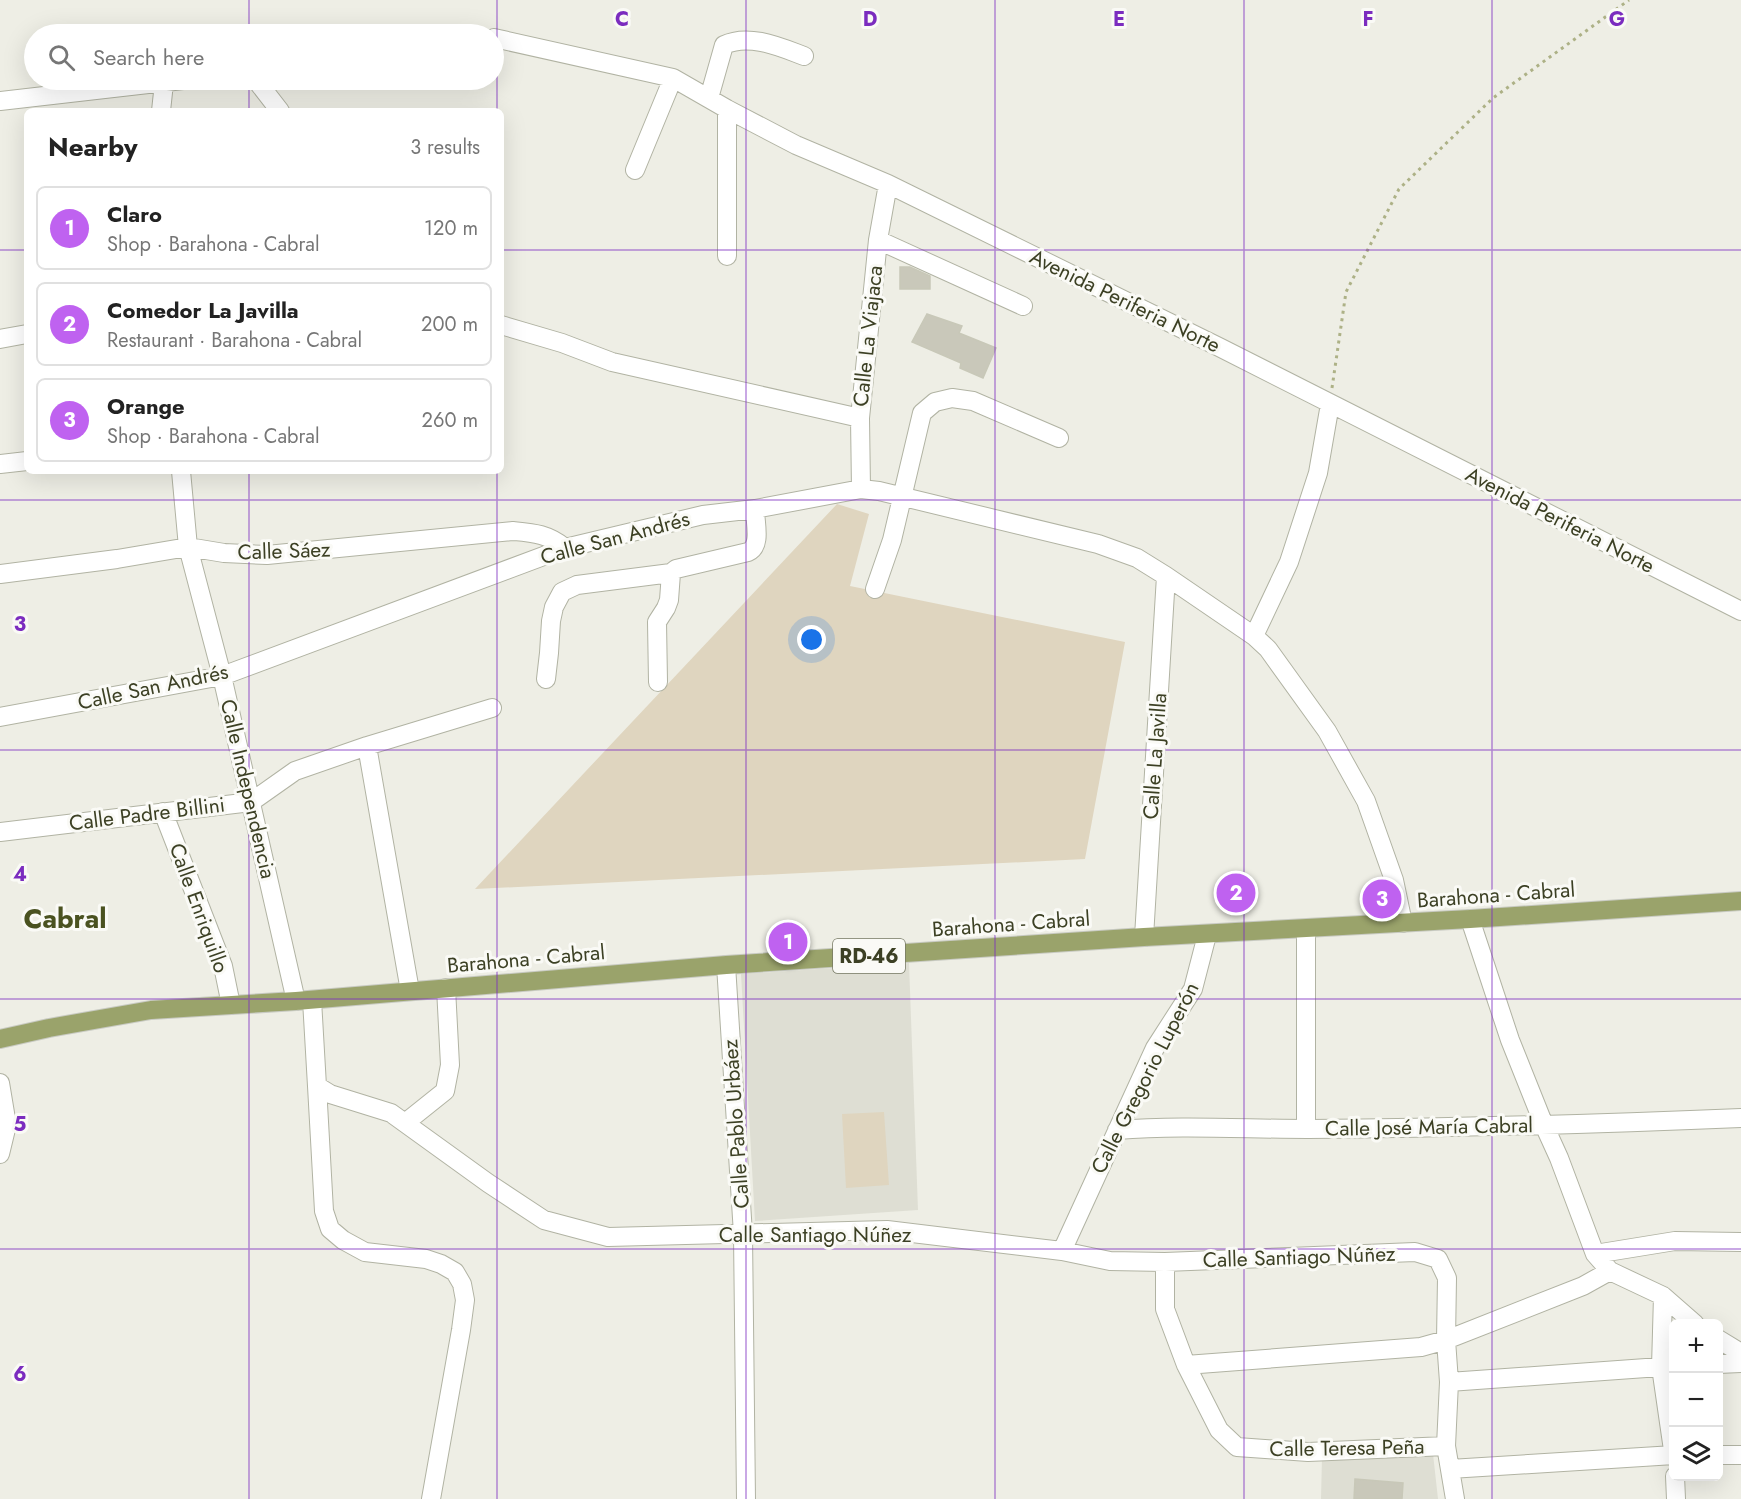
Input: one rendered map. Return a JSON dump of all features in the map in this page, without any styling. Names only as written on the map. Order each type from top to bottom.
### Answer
[{"type":"main road","name":"Barahona - Cabral","points":[[0,1039],[49,1028],[151,1011],[304,1001],[726,965],[1144,937],[1470,920],[1741,901]]},
{"type":"street","name":"Avenida Periferia Norte","points":[[504,40],[674,78],[796,145],[888,184],[1219,347],[1741,611]]},
{"type":"street","points":[[709,98],[724,45],[736,40],[772,44],[804,56]]},
{"type":"street","points":[[635,170],[674,78]]},
{"type":"street","points":[[0,101],[100,90]]},
{"type":"street","points":[[161,108],[163,90]]},
{"type":"street","points":[[264,90],[278,108]]},
{"type":"street","points":[[727,109],[727,256]]},
{"type":"street","name":"Calle La Viajaca","points":[[861,489],[860,418],[878,240],[888,184]]},
{"type":"street","points":[[878,240],[1023,306]]},
{"type":"street","points":[[504,326],[562,343],[612,362],[860,418]]},
{"type":"street","points":[[0,339],[24,335]]},
{"type":"street","points":[[875,589],[892,540],[922,413],[935,402],[952,398],[973,401],[1059,438]]},
{"type":"street","points":[[1254,636],[1293,551],[1318,473],[1330,404]]},
{"type":"street","points":[[0,464],[24,461]]},
{"type":"street","name":"Calle Independencia","points":[[181,474],[188,547],[222,676],[251,802],[304,1001]]},
{"type":"street","name":"Calle San Andrés","points":[[0,717],[222,676],[565,548],[703,515],[755,509],[861,489],[879,491],[1098,544],[1137,558],[1254,636],[1268,649],[1321,722],[1366,801],[1394,880],[1403,923]]},
{"type":"street","points":[[546,679],[550,621],[562,592],[577,585],[671,573],[676,569],[754,549],[756,544],[755,509]]},
{"type":"street","name":"Calle Sáez","points":[[0,574],[188,547],[224,553],[267,555],[513,531],[539,533],[565,548]]},
{"type":"street","points":[[658,682],[657,622],[669,600],[671,573]]},
{"type":"street","name":"Calle La Javilla","points":[[1144,937],[1166,576]]},
{"type":"street","name":"Calle Padre Billini","points":[[0,832],[251,802],[295,771],[367,746],[492,708]]},
{"type":"street","points":[[367,746],[410,991]]},
{"type":"street","name":"Calle Enriquillo","points":[[163,812],[223,966],[231,1005]]},
{"type":"street","points":[[1470,920],[1510,1040],[1544,1125],[1560,1158],[1595,1254],[1610,1271],[1662,1296],[1690,1319]]},
{"type":"street","points":[[1306,929],[1306,1129]]},
{"type":"street","name":"Calle Gregorio Luperón","points":[[1062,1251],[1155,1048],[1193,989],[1207,935]]},
{"type":"street","name":"Calle Pablo Urbáez","points":[[726,965],[743,1234],[747,1499]]},
{"type":"street","points":[[405,1124],[446,1092],[450,1065],[447,988]]},
{"type":"street","points":[[304,1001],[316,1086],[324,1212],[330,1229],[343,1240],[365,1252],[426,1259],[441,1264],[455,1272],[462,1284],[465,1300],[462,1330],[431,1499]]},
{"type":"street","points":[[0,1083],[7,1125],[0,1154]]},
{"type":"street","name":"Calle Santiago Núñez","points":[[316,1086],[330,1094],[391,1113],[544,1220],[608,1237],[887,1230],[1062,1251],[1110,1261],[1165,1262],[1415,1252],[1438,1259],[1447,1278],[1446,1340]]},
{"type":"street","name":"Calle José María Cabral","points":[[1117,1130],[1544,1125],[1741,1118]]},
{"type":"street","points":[[1595,1254],[1675,1241],[1741,1242]]},
{"type":"street","name":"Calle Teresa Peña","points":[[1165,1262],[1165,1309],[1186,1365],[1219,1430],[1237,1447],[1308,1452],[1446,1446]]},
{"type":"street","points":[[1186,1365],[1421,1347],[1446,1340],[1582,1286],[1610,1271]]},
{"type":"street","points":[[1662,1296],[1672,1427]]},
{"type":"street","points":[[1446,1340],[1449,1382],[1446,1446],[1455,1499]]},
{"type":"street","points":[[1723,1342],[1741,1353]]},
{"type":"street","points":[[1723,1364],[1741,1363]]},
{"type":"street","points":[[1449,1382],[1667,1367]]},
{"type":"street","points":[[1450,1469],[1669,1455]]},
{"type":"street","points":[[1723,1455],[1741,1455]]},
{"type":"street","points":[[1675,1481],[1676,1499]]},
{"type":"path","points":[[1330,404],[1346,292],[1399,189],[1493,98],[1629,0]]},
{"type":"shaded area","points":[[837,504],[869,514],[850,586],[1125,642],[1085,859],[475,889]]},
{"type":"shaded area","points":[[909,963],[918,1210],[755,1221],[741,974]]},
{"type":"shaded area","points":[[884,1112],[889,1185],[846,1188],[842,1114]]},
{"type":"shaded area","points":[[1433,1454],[1438,1499],[1321,1499],[1322,1457]]},
{"type":"building","points":[[900,267],[910,267],[930,276],[930,289],[900,289]]},
{"type":"building","points":[[927,314],[962,326],[959,333],[996,348],[983,378],[960,368],[961,363],[912,342]]},
{"type":"building","points":[[1355,1479],[1403,1483],[1402,1499],[1354,1499]]},
{"type":"place","name":"Comedor La Javilla","points":[[1236,893]]},
{"type":"place","name":"Orange","points":[[1382,899]]},
{"type":"place","name":"Claro","points":[[788,942]]},
{"type":"district","name":"Cabral","points":[[65,919]]}]
